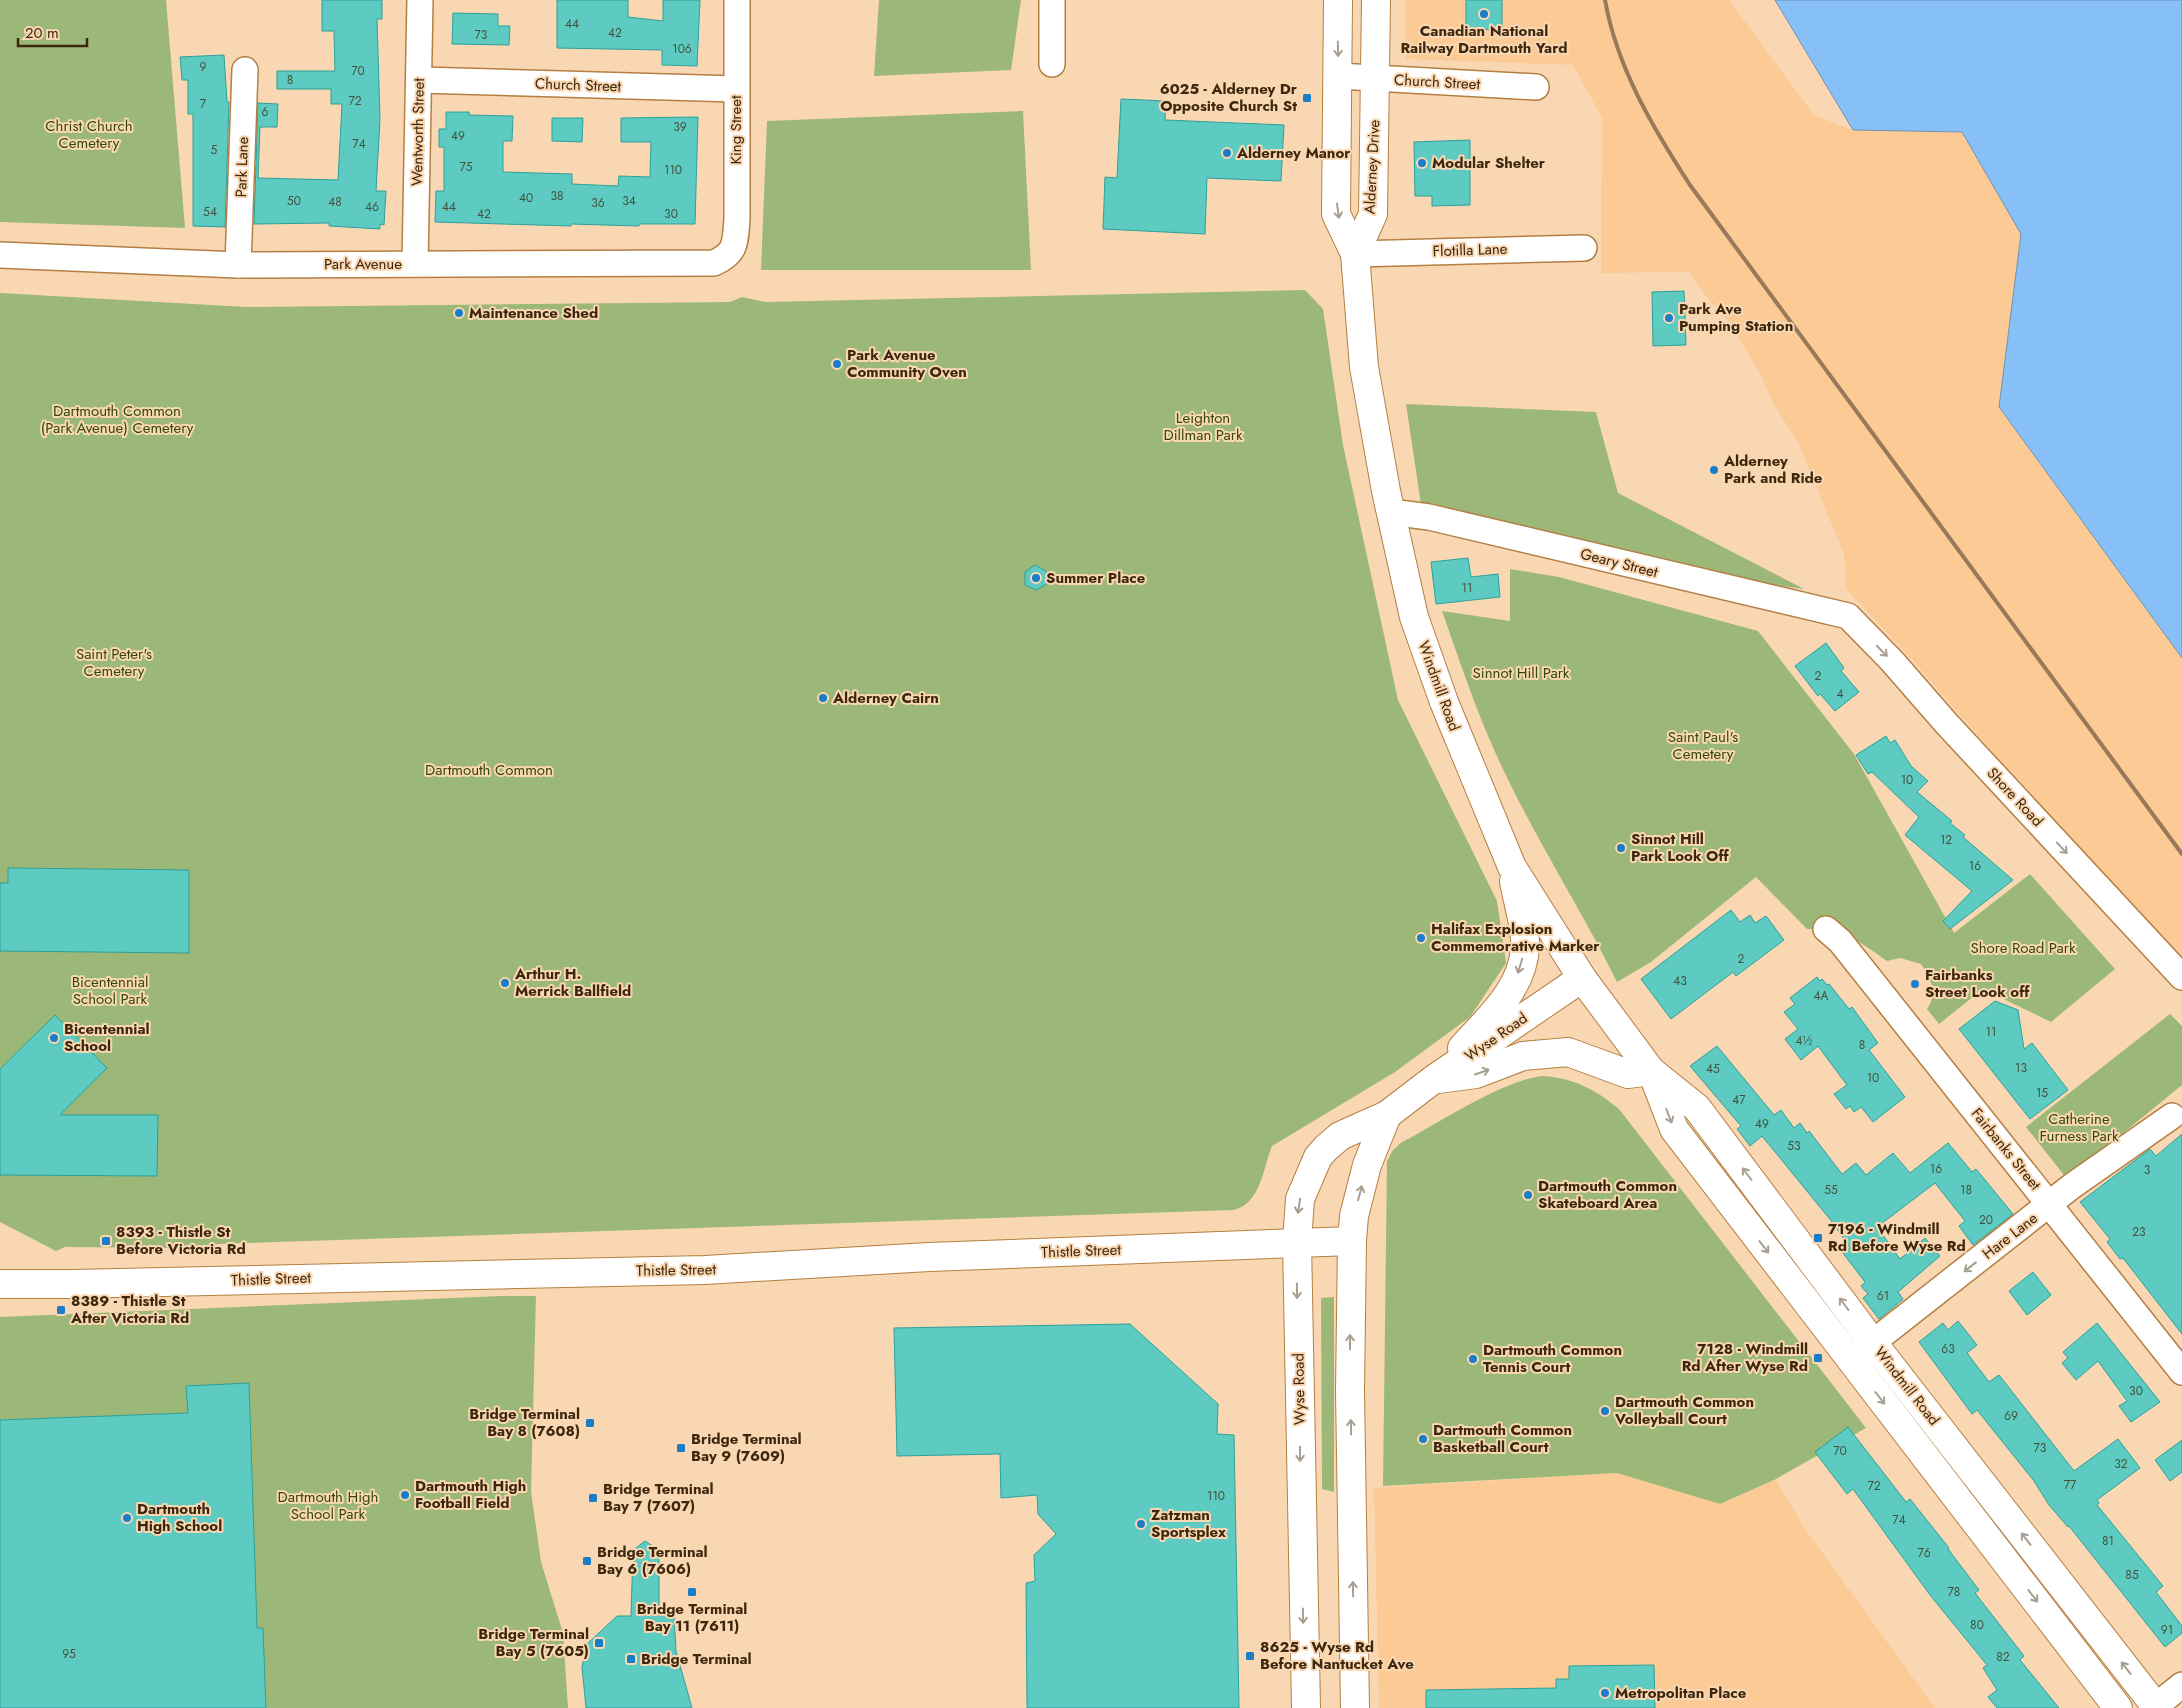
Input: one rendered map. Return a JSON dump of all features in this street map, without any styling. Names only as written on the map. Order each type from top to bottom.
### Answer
[{"type":"main road","name":"Alderney Drive","points":[[1338,0],[1336,214],[1355,254]]},
{"type":"main road","name":"Alderney Drive","points":[[1355,254],[1373,214],[1376,0]]},
{"type":"main road","name":"Windmill Road","points":[[1355,254],[1364,367],[1391,512],[1414,617],[1444,702],[1512,867],[1582,978],[1651,1071],[1697,1108],[1873,1343],[2155,1707]]},
{"type":"main road","points":[[1434,1080],[1511,992],[1521,965],[1525,945],[1512,867]]},
{"type":"main road","name":"Wyse Road","points":[[1306,1708],[1296,1242],[1300,1199],[1318,1157],[1340,1136],[1387,1115],[1434,1080],[1582,978]]},
{"type":"main road","points":[[1434,1080],[1476,1074],[1523,1056],[1568,1052],[1628,1074],[1651,1071]]},
{"type":"main road","name":"Windmill Road","points":[[1651,1071],[1674,1129],[2118,1708]]},
{"type":"main road","points":[[1356,1708],[1350,1390],[1352,1241],[1354,1216],[1367,1165],[1387,1115]]},
{"type":"main road","name":"Thistle Street","points":[[0,1284],[705,1270],[929,1256],[1352,1241]]},
{"type":"street","name":"Wentworth Street","points":[[415,264],[420,80],[420,0]]},
{"type":"street","name":"King Street","points":[[726,257],[735,246],[737,219],[736,0]]},
{"type":"street","points":[[1052,0],[1052,64]]},
{"type":"street","name":"Park Lane","points":[[238,265],[245,70]]},
{"type":"street","name":"Church Street","points":[[1338,76],[1536,87]]},
{"type":"street","name":"Church Street","points":[[420,80],[736,89]]},
{"type":"street","name":"Flotilla Lane","points":[[1355,254],[1584,248]]},
{"type":"street","name":"Park Avenue","points":[[0,255],[238,265],[714,263],[726,257]]},
{"type":"street","name":"Geary Street","points":[[1391,512],[1429,517],[1848,616]]},
{"type":"street","name":"Shore Road","points":[[1848,616],[1892,661],[1946,723],[2182,977]]},
{"type":"street","name":"Fairbanks Street","points":[[1826,929],[1840,941],[2182,1372]]},
{"type":"street","name":"Hare Lane","points":[[1851,1360],[2072,1186],[2172,1116]]},
{"type":"street","points":[[2155,1707],[2182,1685]]},
{"type":"shaded area","points":[[1406,0],[1729,0],[1814,115],[1853,130],[1962,131],[2021,234],[1999,408],[2182,658],[2182,970],[1908,655],[1846,589],[1844,554],[1799,444],[1773,403],[1760,373],[1719,307],[1712,304],[1689,272],[1601,273],[1602,118],[1573,65],[1406,59]]},
{"type":"shaded area","points":[[1617,1473],[1720,1504],[1776,1479],[1803,1526],[1935,1708],[1379,1708],[1374,1488]]},
{"type":"green space","name":"Christ Church Cemetery","points":[[0,0],[166,0],[185,228],[0,222]]},
{"type":"green space","points":[[879,0],[1021,0],[1011,70],[874,76]]},
{"type":"green space","points":[[1023,111],[1031,270],[761,270],[767,121]]},
{"type":"green space","name":"Dartmouth Common","points":[[1305,290],[1323,309],[1343,445],[1398,700],[1497,901],[1506,963],[1470,1017],[1395,1072],[1272,1146],[1260,1184],[1250,1200],[1243,1206],[1234,1210],[219,1244],[168,1248],[65,1247],[56,1251],[0,1222],[0,293],[246,307],[730,302],[742,297],[765,302]]},
{"type":"green space","points":[[1406,404],[1596,412],[1618,493],[1804,589],[1773,585],[1422,511]]},
{"type":"green space","points":[[1510,569],[1559,577],[1758,631],[1854,754],[1954,933],[2030,874],[2115,969],[2051,1022],[1983,989],[1939,1024],[1927,1009],[1933,992],[1928,975],[1921,964],[1900,958],[1887,961],[1850,937],[1831,931],[1807,929],[1756,877],[1651,962],[1617,982],[1496,754],[1481,719],[1442,611],[1510,621]]},
{"type":"green space","name":"Catherine Furness Park","points":[[2170,1014],[2182,1026],[2182,1085],[2067,1179],[2026,1127]]},
{"type":"green space","points":[[1543,1076],[1575,1082],[1602,1096],[1619,1109],[1866,1428],[1776,1479],[1720,1504],[1617,1473],[1383,1486],[1387,1161],[1393,1150],[1402,1142],[1472,1103],[1509,1085]]},
{"type":"green space","name":"Dartmouth High School Park","points":[[536,1296],[531,1492],[541,1562],[563,1633],[568,1708],[0,1708],[0,1317]]},
{"type":"green space","points":[[1334,1297],[1334,1492],[1322,1489],[1321,1298]]},
{"type":"water","points":[[1775,0],[2182,0],[2182,658],[1999,407],[2021,234],[1962,132],[1853,130]]},
{"type":"building","points":[[322,0],[382,0],[382,19],[377,19],[380,119],[376,191],[386,191],[384,225],[380,224],[380,229],[329,226],[329,223],[254,224],[258,103],[278,104],[277,127],[260,127],[258,178],[338,180],[342,104],[331,104],[331,89],[277,89],[277,71],[335,71],[334,31],[322,31]]},
{"type":"building","points":[[557,0],[628,0],[628,17],[663,21],[663,0],[700,0],[697,66],[662,65],[662,50],[557,48]]},
{"type":"building","name":"Canadian National Railway Dartmouth Yard","points":[[1466,0],[1502,0],[1502,30],[1466,29]]},
{"type":"building","points":[[453,13],[498,14],[498,26],[510,26],[509,45],[452,44]]},
{"type":"building","points":[[224,55],[227,102],[229,102],[225,227],[193,226],[193,114],[188,114],[188,80],[182,80],[180,57]]},
{"type":"building","name":"Alderney Manor","points":[[1121,99],[1166,101],[1165,120],[1284,125],[1281,181],[1207,178],[1205,234],[1103,229],[1105,177],[1117,178]]},
{"type":"building","points":[[446,112],[469,112],[469,115],[513,116],[512,141],[503,141],[503,172],[572,174],[572,184],[618,186],[619,176],[650,177],[651,142],[621,142],[621,118],[698,117],[695,224],[639,224],[639,226],[571,224],[571,226],[435,222],[436,191],[444,191],[444,147],[439,147],[439,129],[446,129]]},
{"type":"building","points":[[552,118],[583,118],[582,142],[552,141]]},
{"type":"building","points":[[1470,140],[1470,205],[1432,206],[1432,196],[1415,196],[1414,142]]},
{"type":"building","name":"Park Ave Pumping Station","points":[[1684,291],[1686,345],[1653,346],[1652,292]]},
{"type":"building","points":[[1468,558],[1471,577],[1498,574],[1500,597],[1436,604],[1431,562]]},
{"type":"building","name":"Summer Place","points":[[1035,565],[1046,571],[1047,584],[1036,590],[1025,585],[1025,572]]},
{"type":"building","points":[[1826,643],[1844,668],[1841,671],[1859,692],[1835,711],[1820,694],[1818,696],[1795,666]]},
{"type":"building","points":[[1886,736],[1890,743],[1895,740],[1911,766],[1928,781],[1917,792],[1952,821],[1950,823],[1965,835],[1963,837],[2013,880],[1950,929],[1943,921],[1972,891],[1905,835],[1919,817],[1872,772],[1868,774],[1856,755]]},
{"type":"building","points":[[8,868],[189,870],[189,953],[0,951],[0,883],[8,883]]},
{"type":"building","points":[[1731,910],[1740,922],[1750,915],[1755,923],[1766,916],[1784,940],[1736,976],[1733,972],[1671,1019],[1641,979]]},
{"type":"building","points":[[1817,977],[1820,981],[1822,979],[1827,985],[1829,984],[1849,1009],[1852,1007],[1878,1043],[1869,1050],[1905,1097],[1873,1122],[1861,1107],[1854,1112],[1850,1106],[1846,1109],[1834,1094],[1847,1085],[1818,1046],[1801,1060],[1785,1039],[1798,1029],[1784,1012],[1795,1004],[1790,998]]},
{"type":"building","points":[[1995,1001],[2018,1010],[2024,1049],[2032,1043],[2068,1090],[2030,1119],[1959,1029]]},
{"type":"building","points":[[55,1015],[107,1068],[60,1115],[158,1115],[157,1176],[0,1175],[0,1069]]},
{"type":"building","points":[[1717,1046],[1774,1115],[1781,1110],[1794,1128],[1800,1123],[1807,1133],[1809,1131],[1842,1174],[1856,1163],[1866,1175],[1893,1153],[1910,1173],[1948,1143],[1972,1172],[1976,1169],[2013,1214],[1973,1245],[1959,1226],[1965,1221],[1935,1183],[1877,1227],[1900,1259],[1925,1238],[1940,1256],[1898,1292],[1903,1299],[1879,1319],[1863,1298],[1868,1294],[1861,1286],[1865,1282],[1843,1253],[1850,1248],[1833,1223],[1762,1136],[1750,1146],[1737,1129],[1741,1126],[1690,1066]]},
{"type":"building","points":[[2182,1134],[2182,1334],[2123,1258],[2120,1259],[2107,1242],[2110,1239],[2080,1202],[2150,1149],[2156,1156]]},
{"type":"building","points":[[2033,1272],[2051,1295],[2027,1315],[2009,1291]]},
{"type":"building","points":[[1958,1321],[1977,1345],[1967,1353],[1989,1382],[1999,1375],[2074,1471],[2118,1439],[2140,1468],[2097,1500],[2099,1503],[2097,1505],[2163,1586],[2156,1592],[2182,1626],[2182,1633],[2165,1647],[2069,1526],[2049,1505],[2034,1481],[1977,1410],[1972,1414],[1919,1342],[1943,1323],[1948,1330]]},
{"type":"building","points":[[2097,1323],[2160,1402],[2131,1422],[2119,1406],[2127,1401],[2098,1361],[2076,1380],[2062,1363],[2068,1358],[2063,1352]]},
{"type":"building","name":"Zatzman Sportsplex","points":[[1130,1324],[1218,1404],[1217,1434],[1234,1435],[1239,1708],[1027,1708],[1026,1583],[1035,1581],[1034,1555],[1056,1534],[1038,1514],[1037,1495],[1001,1498],[1000,1454],[897,1456],[894,1328]]},
{"type":"building","name":"Dartmouth High School","points":[[249,1383],[257,1628],[263,1628],[266,1708],[0,1708],[0,1420],[188,1413],[186,1386]]},
{"type":"building","points":[[1848,1427],[1906,1502],[1910,1499],[1949,1548],[1979,1590],[1975,1593],[2024,1656],[2020,1660],[2059,1708],[1997,1708],[1988,1697],[1997,1690],[1983,1668],[1987,1665],[1930,1595],[1853,1489],[1847,1494],[1815,1452]]},
{"type":"building","points":[[2182,1440],[2182,1472],[2170,1481],[2155,1460]]},
{"type":"building","name":"Bridge Terminal","points":[[645,1541],[659,1550],[659,1615],[674,1615],[676,1651],[692,1708],[586,1708],[582,1667],[587,1644],[617,1616],[631,1616],[633,1550]]},
{"type":"building","name":"Metropolitan Place","points":[[1654,1665],[1655,1708],[1426,1708],[1426,1690],[1556,1688],[1556,1679],[1569,1679],[1569,1666]]},
{"type":"railway","points":[[1605,0],[1618,50],[1638,97],[1690,185],[2182,854]]},
{"type":"place","name":"Canadian National Railway Dartmouth Yard","points":[[1484,14]]},
{"type":"place","name":"6025 - Alderney Dr Opposite Church St","points":[[1307,98]]},
{"type":"place","name":"Alderney Manor","points":[[1227,153]]},
{"type":"place","name":"Modular Shelter","points":[[1422,163]]},
{"type":"place","name":"Maintenance Shed","points":[[459,313]]},
{"type":"place","name":"Park Ave Pumping Station","points":[[1669,318]]},
{"type":"place","name":"Park Avenue Community Oven","points":[[837,364]]},
{"type":"place","name":"Alderney Park and Ride","points":[[1714,470]]},
{"type":"place","name":"Summer Place","points":[[1036,578]]},
{"type":"place","name":"Alderney Cairn","points":[[823,698]]},
{"type":"place","name":"Sinnot Hill Park Look Off","points":[[1621,848]]},
{"type":"place","name":"Halifax Explosion Commemorative Marker","points":[[1421,938]]},
{"type":"place","name":"Arthur H. Merrick Ballfield","points":[[505,983]]},
{"type":"place","name":"Fairbanks Street Look off","points":[[1915,984]]},
{"type":"place","name":"Bicentennial School","points":[[54,1038]]},
{"type":"place","name":"Dartmouth Common Skateboard Area","points":[[1528,1195]]},
{"type":"place","name":"7196 - Windmill Rd Before Wyse Rd","points":[[1818,1238]]},
{"type":"place","name":"8393 - Thistle St Before Victoria Rd","points":[[106,1241]]},
{"type":"place","name":"8389 - Thistle St After Victoria Rd","points":[[61,1310]]},
{"type":"place","name":"7128 - Windmill Rd After Wyse Rd","points":[[1818,1358]]},
{"type":"place","name":"Dartmouth Common Tennis Court","points":[[1473,1359]]},
{"type":"place","name":"Dartmouth Common Volleyball Court","points":[[1605,1411]]},
{"type":"place","name":"Bridge Terminal Bay 8 (7608)","points":[[590,1423]]},
{"type":"place","name":"Dartmouth Common Basketball Court","points":[[1423,1439]]},
{"type":"place","name":"Bridge Terminal Bay 9 (7609)","points":[[681,1448]]},
{"type":"place","name":"Dartmouth High Football Field","points":[[405,1495]]},
{"type":"place","name":"Bridge Terminal Bay 7 (7607)","points":[[593,1498]]},
{"type":"place","name":"Dartmouth High School","points":[[127,1518]]},
{"type":"place","name":"Zatzman Sportsplex","points":[[1141,1524]]},
{"type":"place","name":"Bridge Terminal Bay 6 (7606)","points":[[587,1561]]},
{"type":"place","name":"Bridge Terminal Bay 11 (7611)","points":[[692,1592]]},
{"type":"place","name":"Bridge Terminal Bay 5 (7605)","points":[[599,1643]]},
{"type":"place","name":"8625 - Wyse Rd Before Nantucket Ave","points":[[1250,1656]]},
{"type":"place","name":"Bridge Terminal","points":[[631,1659]]},
{"type":"place","name":"Metropolitan Place","points":[[1605,1693]]},
{"type":"park label","name":"Dartmouth Common (Park Avenue) Cemetery","points":[[117,420]]},
{"type":"park label","name":"Leighton Dillman Park","points":[[1203,426]]},
{"type":"park label","name":"Saint Peter's Cemetery","points":[[114,662]]},
{"type":"park label","name":"Sinnot Hill Park","points":[[1521,673]]},
{"type":"park label","name":"Saint Paul's Cemetery","points":[[1703,746]]},
{"type":"park label","name":"Shore Road Park","points":[[2023,948]]},
{"type":"park label","name":"Bicentennial School Park","points":[[110,990]]}]
